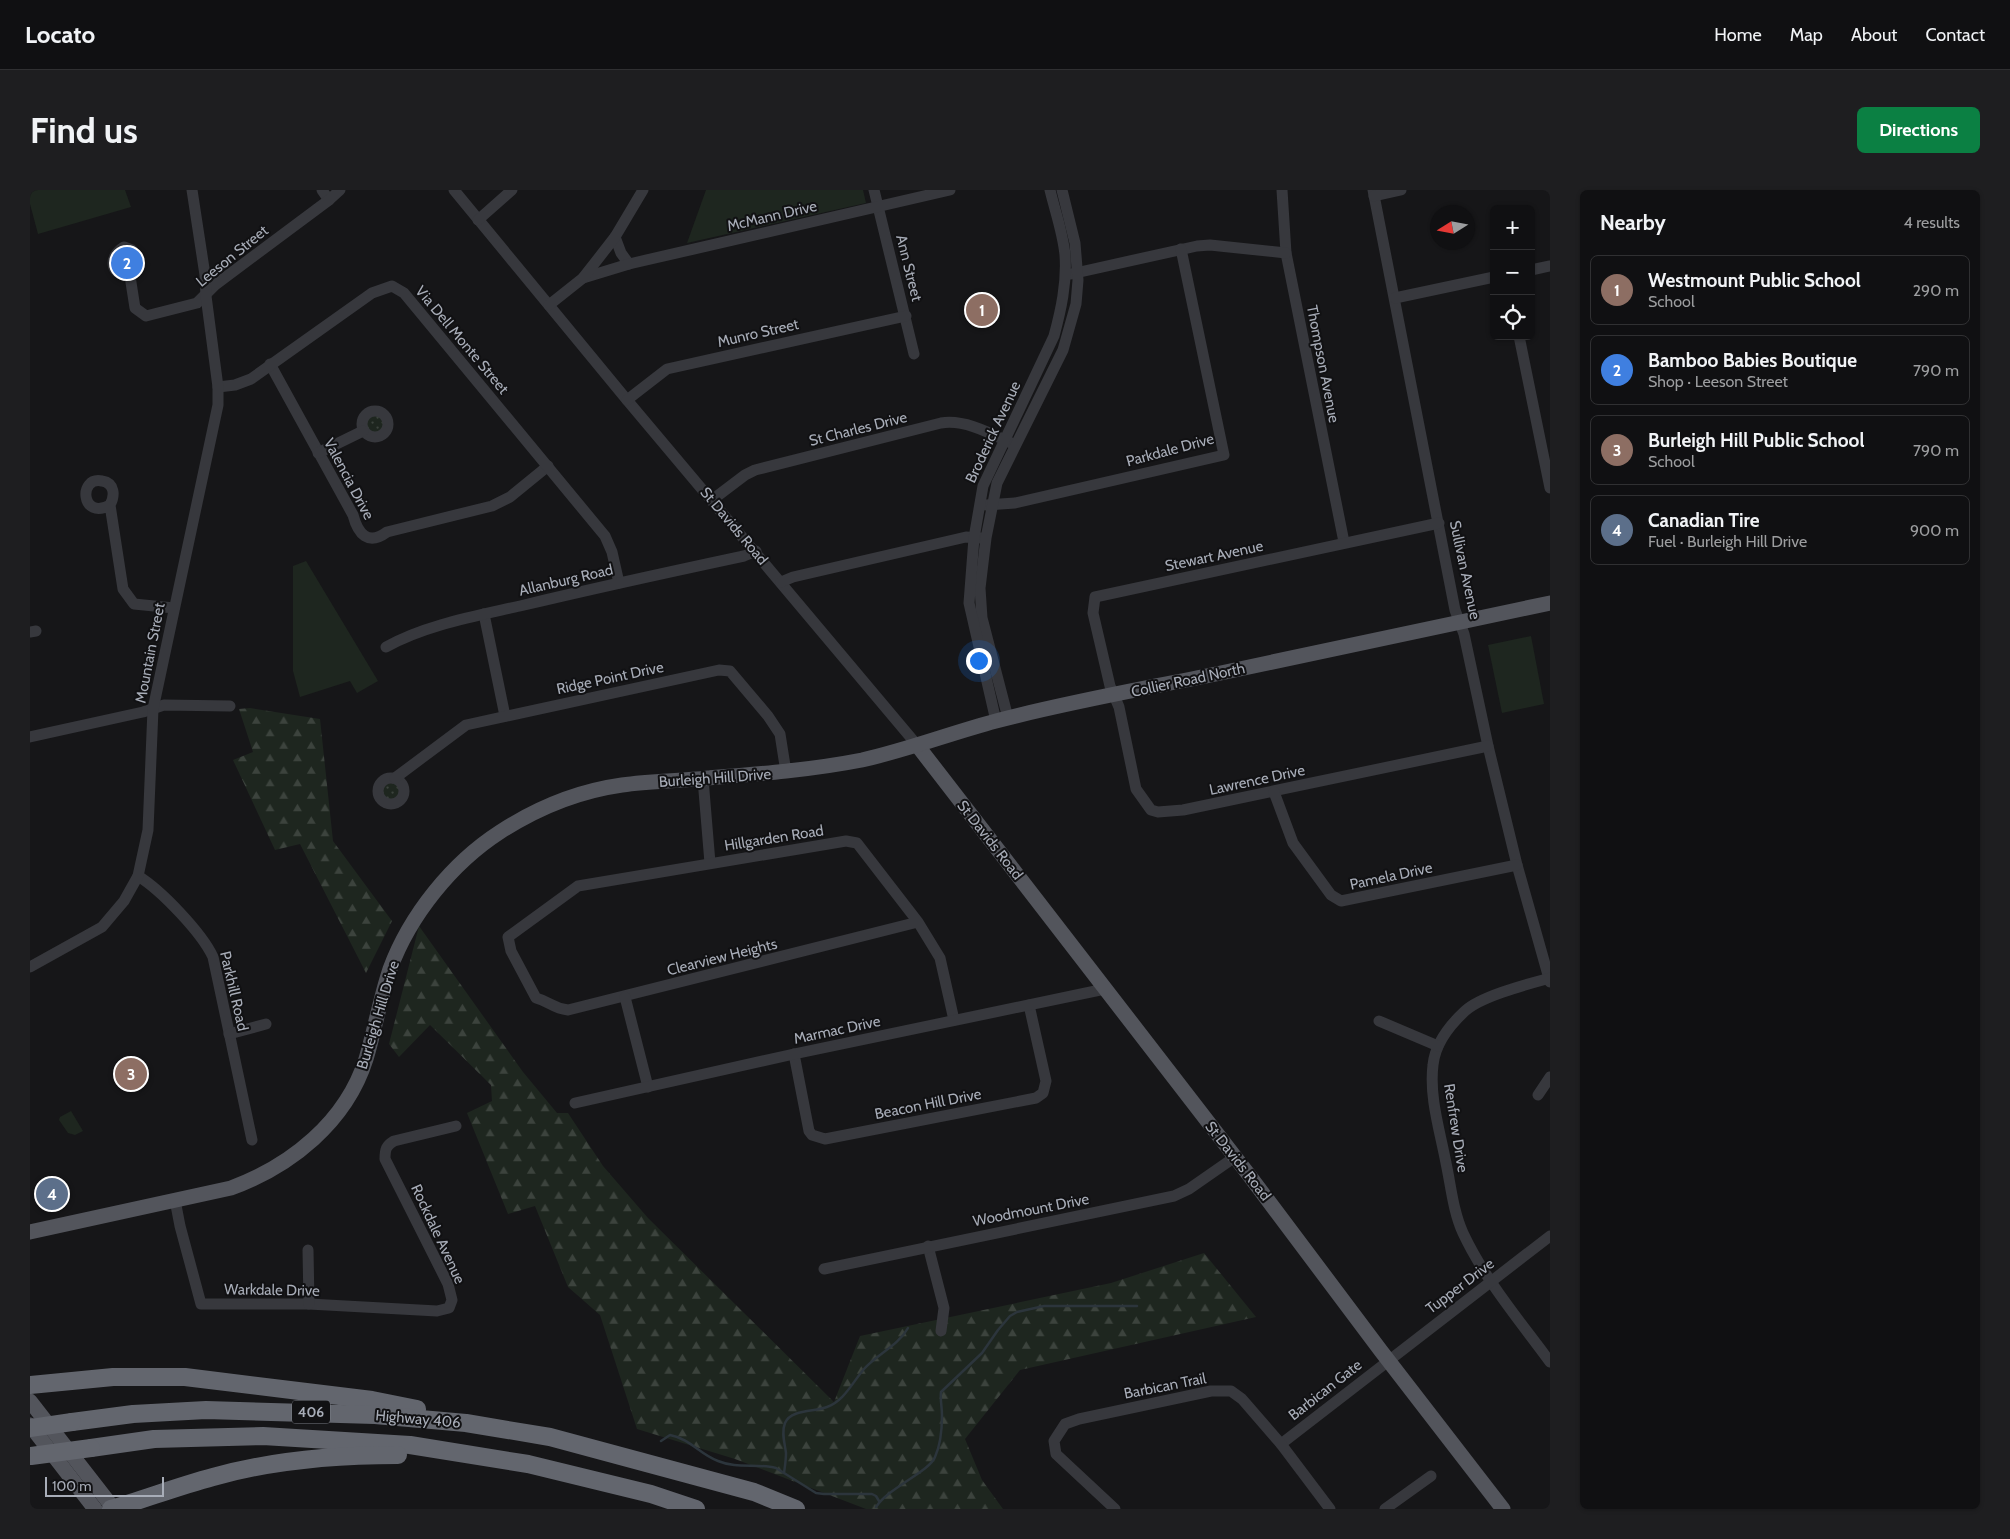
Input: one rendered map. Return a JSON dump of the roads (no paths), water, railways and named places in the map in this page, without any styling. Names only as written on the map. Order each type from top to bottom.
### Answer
[{"type":"highway","points":[[30,1385],[113,1376],[185,1377],[372,1400],[550,1437]]},
{"type":"highway","name":"Highway 406","points":[[30,1427],[133,1414],[206,1410],[375,1415],[466,1424],[550,1437],[754,1492],[796,1509]]},
{"type":"highway","name":"Highway 406","points":[[30,1456],[154,1439],[263,1436],[410,1445],[528,1464],[651,1494],[696,1509]]},
{"type":"highway","points":[[113,1509],[214,1476],[330,1457],[397,1454],[528,1464]]},
{"type":"highway","points":[[140,1509],[144,1502],[158,1494]]},
{"type":"main road","name":"Collier Road North","points":[[917,744],[1002,719],[1550,603]]},
{"type":"main road","name":"Burleigh Hill Drive","points":[[30,1232],[231,1188],[254,1180],[280,1165],[313,1140],[330,1124],[345,1102],[365,1061],[381,998],[392,965],[407,935],[444,880],[467,857],[497,833],[540,809],[560,800],[622,785],[786,772],[862,760],[917,744]]},
{"type":"main road","name":"St Davids Road","points":[[917,744],[1503,1509]]},
{"type":"main road","points":[[30,1401],[113,1509]]},
{"type":"main road","points":[[30,1427],[94,1509]]},
{"type":"street","name":"Mountain Street","points":[[30,967],[102,927],[124,901],[138,876],[148,830],[153,709],[218,404],[218,387],[206,296],[205,274],[192,190]]},
{"type":"street","points":[[322,190],[329,200]]},
{"type":"street","name":"Leeson Street","points":[[130,276],[135,308],[146,316],[197,303],[215,285],[340,190]]},
{"type":"street","name":"St Davids Road","points":[[454,190],[627,400],[917,744]]},
{"type":"street","points":[[478,220],[512,190]]},
{"type":"street","points":[[549,305],[583,278],[615,237],[642,190]]},
{"type":"street","name":"Ann Street","points":[[874,190],[914,354]]},
{"type":"street","name":"McMann Drive","points":[[583,278],[629,264],[950,190]]},
{"type":"street","name":"Broderick Avenue","points":[[1002,719],[980,605],[986,538],[997,483],[1054,336],[1062,303],[1065,254],[1050,190]]},
{"type":"street","name":"Broderick Avenue","points":[[1002,719],[969,603],[974,538],[985,480],[1011,443],[1063,350],[1076,304],[1078,273],[1075,243],[1062,190]]},
{"type":"street","name":"Thompson Avenue","points":[[1282,190],[1286,253],[1344,542]]},
{"type":"street","points":[[1374,193],[1401,190]]},
{"type":"street","name":"Sullivan Avenue","points":[[1374,193],[1455,610],[1464,634],[1488,746],[1517,865],[1550,979]]},
{"type":"street","points":[[615,237],[621,253],[629,264]]},
{"type":"street","points":[[1065,275],[1181,249],[1210,245],[1286,253]]},
{"type":"street","name":"Parkdale Drive","points":[[979,504],[1016,503],[1224,455],[1181,249]]},
{"type":"street","points":[[1535,269],[1550,266]]},
{"type":"street","points":[[1395,298],[1490,278]]},
{"type":"street","name":"Via Dell Monte Street","points":[[218,387],[235,385],[251,379],[372,293],[392,286],[404,293],[605,536],[612,552],[618,583]]},
{"type":"street","name":"Munro Street","points":[[627,400],[667,369],[906,316]]},
{"type":"street","points":[[1520,340],[1550,488]]},
{"type":"street","name":"Valencia Drive","points":[[270,364],[353,515],[357,530],[368,538],[380,537],[387,532],[492,506],[510,497],[548,466]]},
{"type":"street","name":"St Charles Drive","points":[[712,500],[745,475],[755,470],[950,421],[961,423],[1011,443]]},
{"type":"street","points":[[318,452],[363,431]]},
{"type":"street","points":[[110,505],[123,589],[134,604],[174,608]]},
{"type":"street","name":"Stewart Avenue","points":[[1114,695],[1110,686],[1094,613],[1095,597],[1344,542],[1439,524]]},
{"type":"street","points":[[781,582],[793,576],[966,537],[986,538]]},
{"type":"street","name":"Allanburg Road","points":[[386,647],[405,636],[484,614],[756,552]]},
{"type":"street","points":[[484,614],[505,716]]},
{"type":"street","name":"Ridge Point Drive","points":[[395,778],[463,727],[505,716],[719,670],[730,671],[768,716],[780,734],[786,772]]},
{"type":"street","name":"Lawrence Drive","points":[[1114,695],[1119,706],[1136,789],[1150,810],[1158,812],[1183,810],[1274,792],[1488,746]]},
{"type":"street","points":[[30,737],[164,705],[230,706]]},
{"type":"street","points":[[703,779],[710,863]]},
{"type":"street","name":"Pamela Drive","points":[[1274,792],[1293,843],[1331,895],[1341,901],[1517,865]]},
{"type":"street","name":"Hillgarden Road","points":[[536,998],[510,951],[508,937],[578,886],[846,841],[857,843],[918,922],[940,958],[954,1020]]},
{"type":"street","name":"Parkhill Road","points":[[138,876],[153,885],[207,943],[213,957],[252,1140]]},
{"type":"street","name":"Clearview Heights","points":[[536,998],[547,1001],[556,1009],[568,1010],[918,922]]},
{"type":"street","name":"Renfrew Drive","points":[[1550,979],[1480,1001],[1467,1009],[1438,1046],[1433,1065],[1434,1097],[1456,1212],[1463,1232],[1491,1281],[1550,1362]]},
{"type":"street","name":"Marmac Drive","points":[[576,1104],[794,1054],[1105,989]]},
{"type":"street","points":[[625,997],[648,1088]]},
{"type":"street","name":"Beacon Hill Drive","points":[[794,1054],[809,1131],[812,1135],[825,1139],[1036,1098],[1043,1093],[1046,1080],[1029,1005]]},
{"type":"street","points":[[1379,1021],[1438,1046]]},
{"type":"street","points":[[229,1034],[266,1024]]},
{"type":"street","points":[[1538,1095],[1550,1077]]},
{"type":"street","name":"Rockdale Avenue","points":[[449,1308],[452,1300],[448,1284],[386,1159],[387,1146],[394,1141],[456,1126]]},
{"type":"street","name":"Woodmount Drive","points":[[824,1269],[1174,1196],[1189,1189],[1234,1157]]},
{"type":"street","name":"Warkdale Drive","points":[[175,1200],[201,1304],[309,1304],[437,1311],[449,1308]]},
{"type":"street","name":"Tupper Drive","points":[[1388,1360],[1550,1236]]},
{"type":"street","points":[[928,1246],[944,1308],[941,1331]]},
{"type":"street","points":[[308,1250],[309,1304]]},
{"type":"street","name":"Barbican Gate","points":[[1280,1444],[1388,1360]]},
{"type":"street","name":"Barbican Trail","points":[[1115,1509],[1056,1454],[1054,1441],[1065,1424],[1079,1418],[1211,1391],[1231,1391],[1242,1399],[1280,1444],[1330,1509]]},
{"type":"street","points":[[1385,1509],[1431,1476]]},
{"type":"waterway","points":[[876,1507],[890,1493],[932,1462],[941,1436],[941,1392],[982,1353],[1010,1316],[1017,1312],[1044,1306],[1137,1306]]},
{"type":"waterway","points":[[784,1473],[786,1453],[783,1431],[788,1418],[798,1413],[822,1409],[833,1404],[847,1391],[864,1369],[899,1340],[908,1328]]},
{"type":"waterway","points":[[661,1441],[670,1435],[684,1440],[711,1458],[725,1463],[776,1468],[816,1493],[872,1494],[879,1501]]},
{"type":"place","name":"Bamboo Babies Boutique","points":[[127,263]]},
{"type":"place","name":"Westmount Public School","points":[[982,310]]},
{"type":"place","name":"Burleigh Hill Public School","points":[[131,1074]]},
{"type":"place","name":"Canadian Tire","points":[[52,1194]]}]
